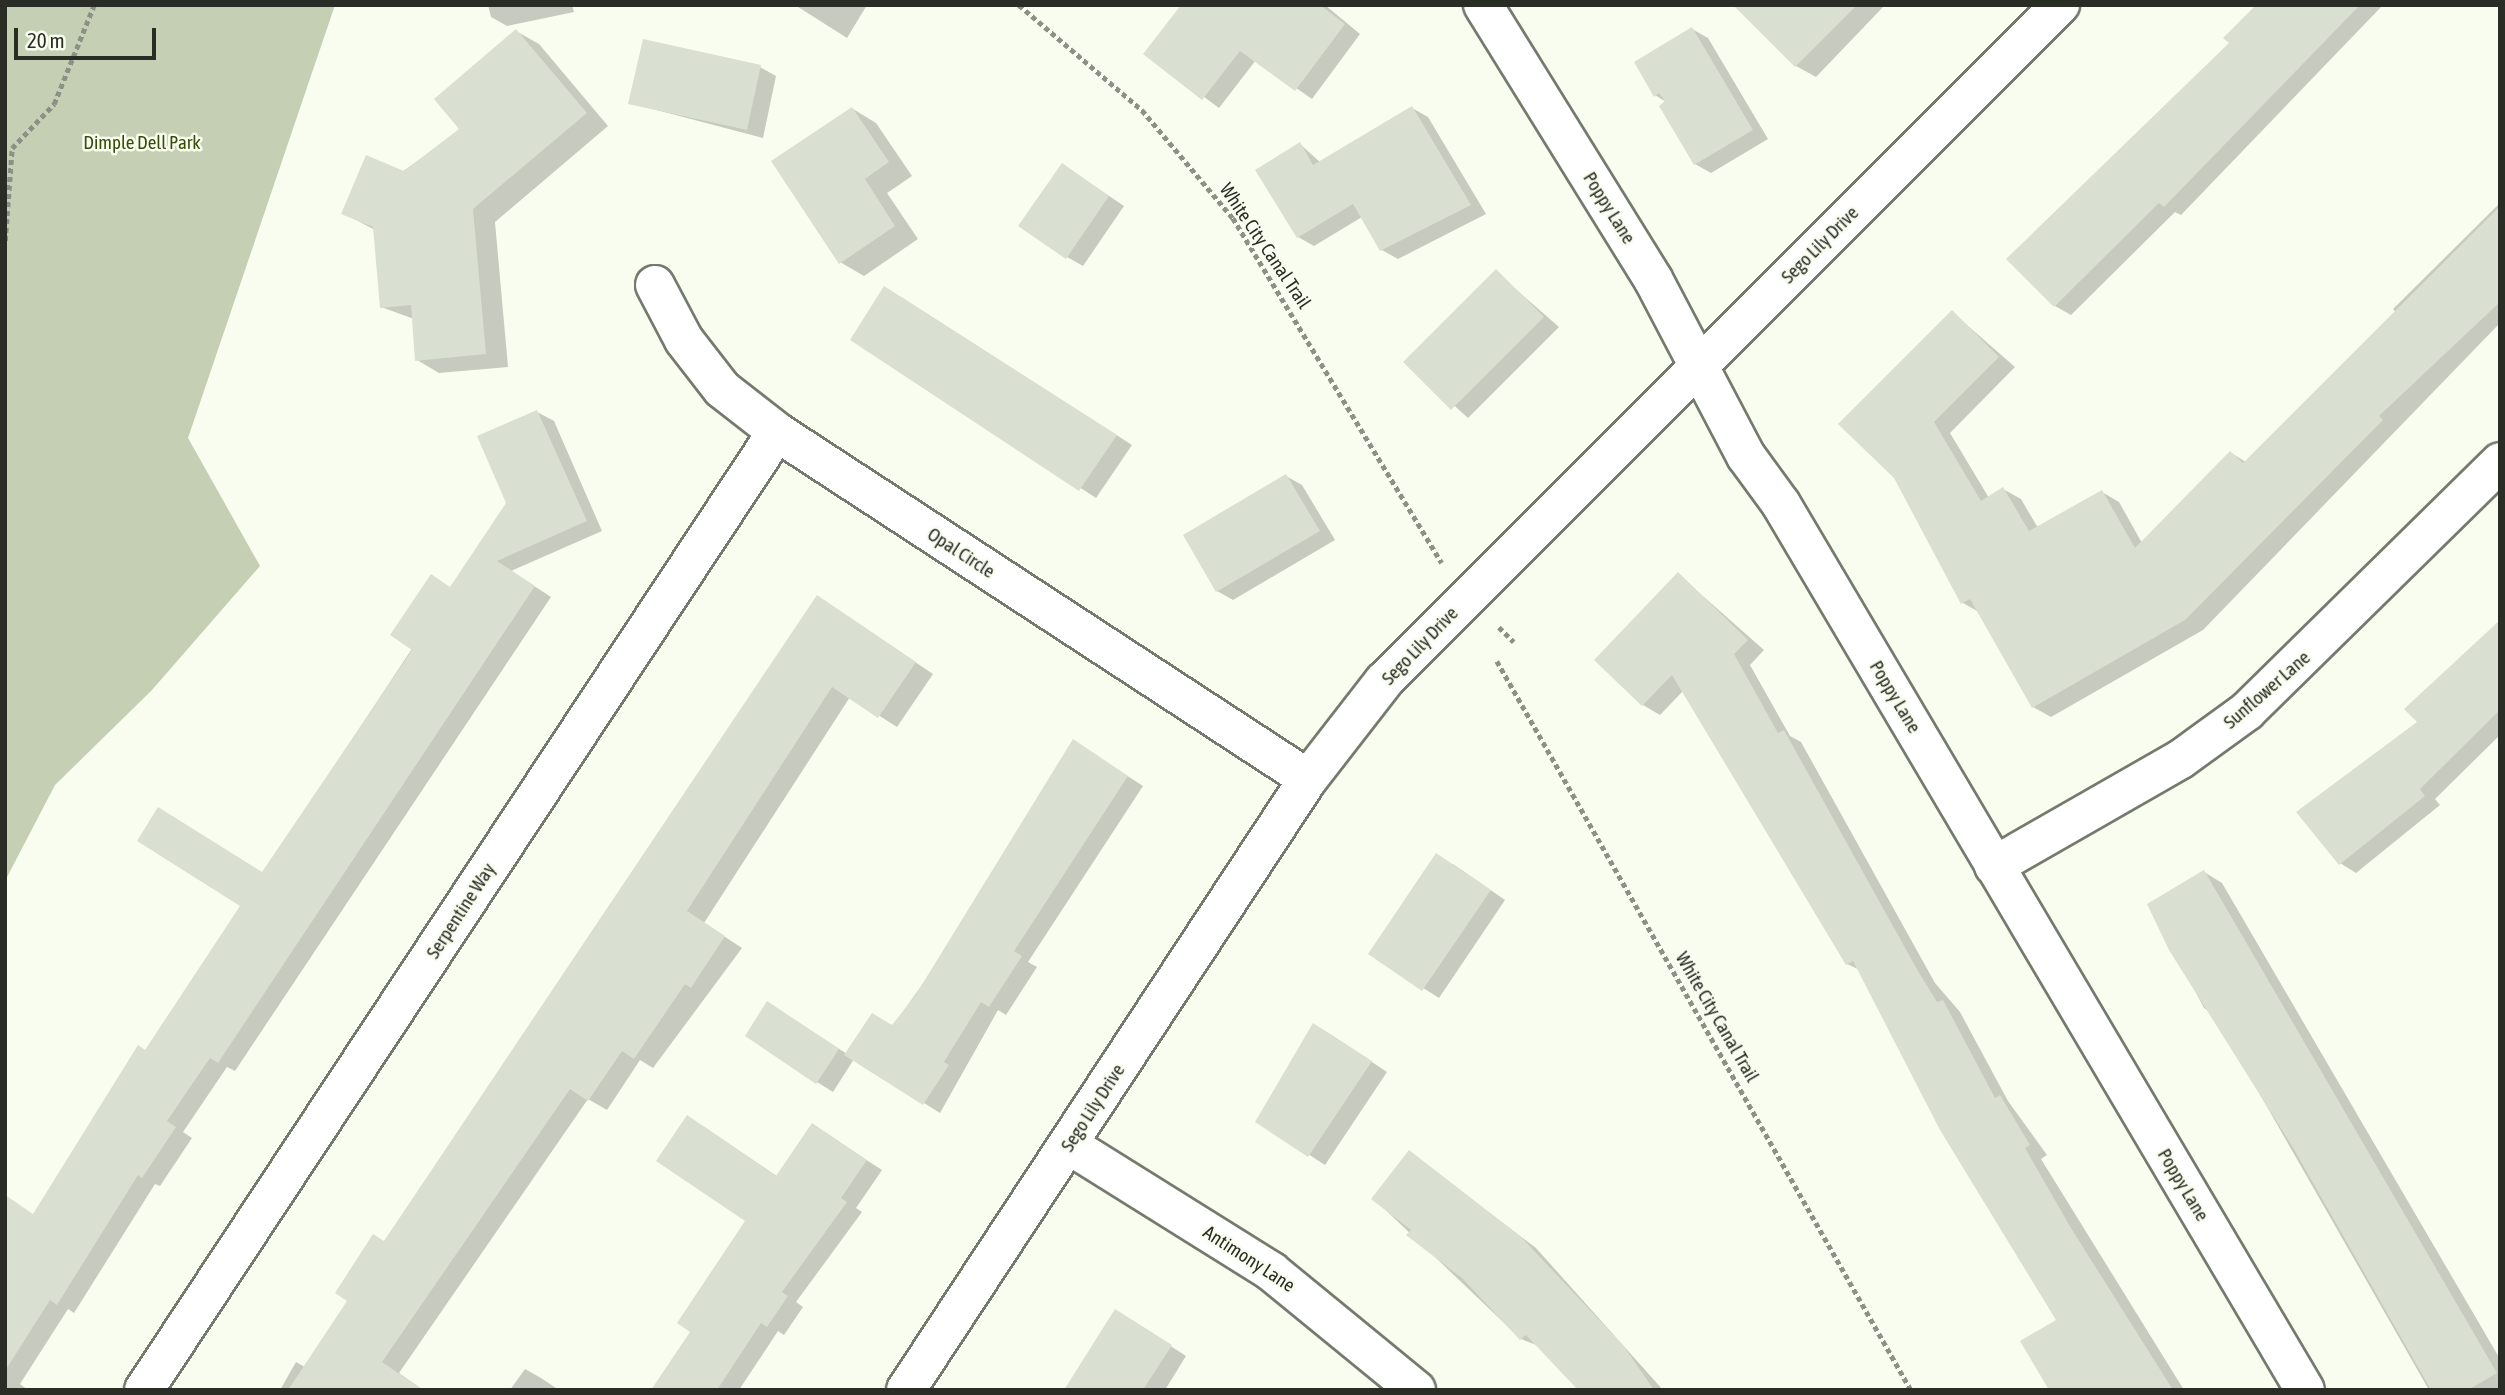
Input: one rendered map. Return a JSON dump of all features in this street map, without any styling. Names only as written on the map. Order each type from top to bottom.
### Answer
[{"type":"street","name":"Poppy Lane","points":[[1483,5],[1701,364],[1746,456],[1781,504],[2305,1390]]},
{"type":"street","name":"Sego Lily Drive","points":[[906,1390],[1308,779],[1384,681],[2060,5]]},
{"type":"street","name":"Opal Circle","points":[[655,285],[684,340],[722,389],[777,432],[1308,779]]},
{"type":"street","name":"Serpentine Way","points":[[144,1390],[777,432]]},
{"type":"street","name":"Sunflower Lane","points":[[1994,866],[2181,759],[2247,711],[2500,462]]},
{"type":"street","name":"Antimony Lane","points":[[1069,1145],[1272,1272],[1416,1390]]},
{"type":"path","points":[[5,241],[12,148],[54,104],[94,5]]},
{"type":"path","name":"White City Canal Trail","points":[[1020,5],[1142,110],[1233,218],[1431,548]]},
{"type":"path","name":"White City Canal Trail","points":[[1497,661],[1911,1390]]},
{"type":"green space","name":"Dimple Dell Park","points":[[5,5],[335,5],[188,438],[260,566],[152,690],[55,785],[5,881]]},
{"type":"building","points":[[1181,5],[1320,5],[1345,24],[1295,91],[1240,51],[1202,100],[1143,54]]},
{"type":"building","points":[[1733,5],[1857,5],[1795,67]]},
{"type":"building","points":[[2256,5],[2360,5],[2164,207],[2159,203],[2054,307],[2006,259],[2229,43],[2223,38]]},
{"type":"building","points":[[1692,27],[1753,130],[1694,165],[1659,106],[1665,101],[1659,93],[1654,97],[1634,62]]},
{"type":"building","points":[[516,29],[587,113],[473,209],[486,354],[415,361],[411,305],[380,308],[373,227],[341,214],[366,155],[404,171],[459,129],[434,99]]},
{"type":"building","points":[[643,39],[761,65],[747,130],[628,104]]},
{"type":"building","points":[[1412,106],[1471,205],[1380,251],[1353,204],[1297,238],[1255,170],[1300,142],[1313,165]]},
{"type":"building","points":[[852,107],[889,162],[865,179],[895,226],[839,264],[771,161]]},
{"type":"building","points":[[1062,163],[1109,196],[1066,259],[1018,226]]},
{"type":"building","points":[[2500,206],[2500,302],[2379,416],[2383,420],[2185,620],[2032,708],[1970,599],[1961,604],[1894,478],[1838,424],[1952,310],[1999,357],[1934,422],[1981,501],[2003,487],[2029,531],[2102,490],[2135,548],[2230,451],[2243,463]]},
{"type":"building","points":[[1496,269],[1544,317],[1451,410],[1403,362]]},
{"type":"building","points":[[884,286],[1117,435],[1079,491],[850,340]]},
{"type":"building","points":[[537,410],[587,521],[497,561],[535,586],[218,1063],[210,1058],[167,1121],[176,1127],[142,1178],[138,1175],[57,1305],[50,1300],[5,1371],[5,1195],[33,1214],[138,1045],[145,1050],[240,906],[137,841],[158,807],[262,872],[412,650],[390,635],[431,574],[450,587],[506,503],[477,436]]},
{"type":"building","points":[[1286,474],[1320,531],[1216,592],[1183,535]]},
{"type":"building","points":[[1678,572],[1748,640],[1734,654],[1778,733],[1784,730],[1918,971],[1937,1002],[1943,1000],[1995,1098],[2000,1095],[2030,1145],[2025,1148],[2071,1228],[2173,1390],[2049,1390],[2020,1341],[2056,1320],[1940,1130],[1853,961],[1846,965],[1672,675],[1642,706],[1594,660]]},
{"type":"building","points":[[817,595],[916,662],[878,718],[832,687],[687,911],[725,936],[691,988],[685,984],[634,1059],[622,1051],[588,1101],[570,1089],[382,1362],[423,1390],[288,1390],[347,1301],[335,1293],[373,1234],[384,1241]]},
{"type":"building","points":[[2500,620],[2500,710],[2420,789],[2425,796],[2339,865],[2296,812],[2417,722],[2404,709]]},
{"type":"building","points":[[1073,739],[1128,776],[1014,951],[1022,956],[989,1007],[981,1002],[944,1062],[949,1065],[923,1105],[844,1055],[872,1013],[892,1025],[915,996]]},
{"type":"building","points":[[1436,853],[1491,890],[1422,991],[1368,954]]},
{"type":"building","points":[[2204,870],[2497,1373],[2468,1390],[2431,1390],[2292,1146],[2169,950],[2147,904]]},
{"type":"building","points":[[767,1001],[839,1049],[816,1084],[745,1036]]},
{"type":"building","points":[[1313,1023],[1372,1061],[1308,1157],[1255,1122]]},
{"type":"building","points":[[687,1115],[776,1176],[812,1123],[867,1160],[841,1198],[847,1202],[782,1292],[788,1296],[767,1327],[761,1323],[717,1390],[651,1390],[690,1332],[677,1323],[745,1221],[656,1161]]},
{"type":"building","points":[[1409,1150],[1520,1236],[1623,1345],[1654,1390],[1578,1390],[1526,1335],[1520,1340],[1463,1279],[1406,1235],[1411,1230],[1371,1199]]},
{"type":"building","points":[[1115,1309],[1172,1345],[1143,1390],[1064,1390]]}]
